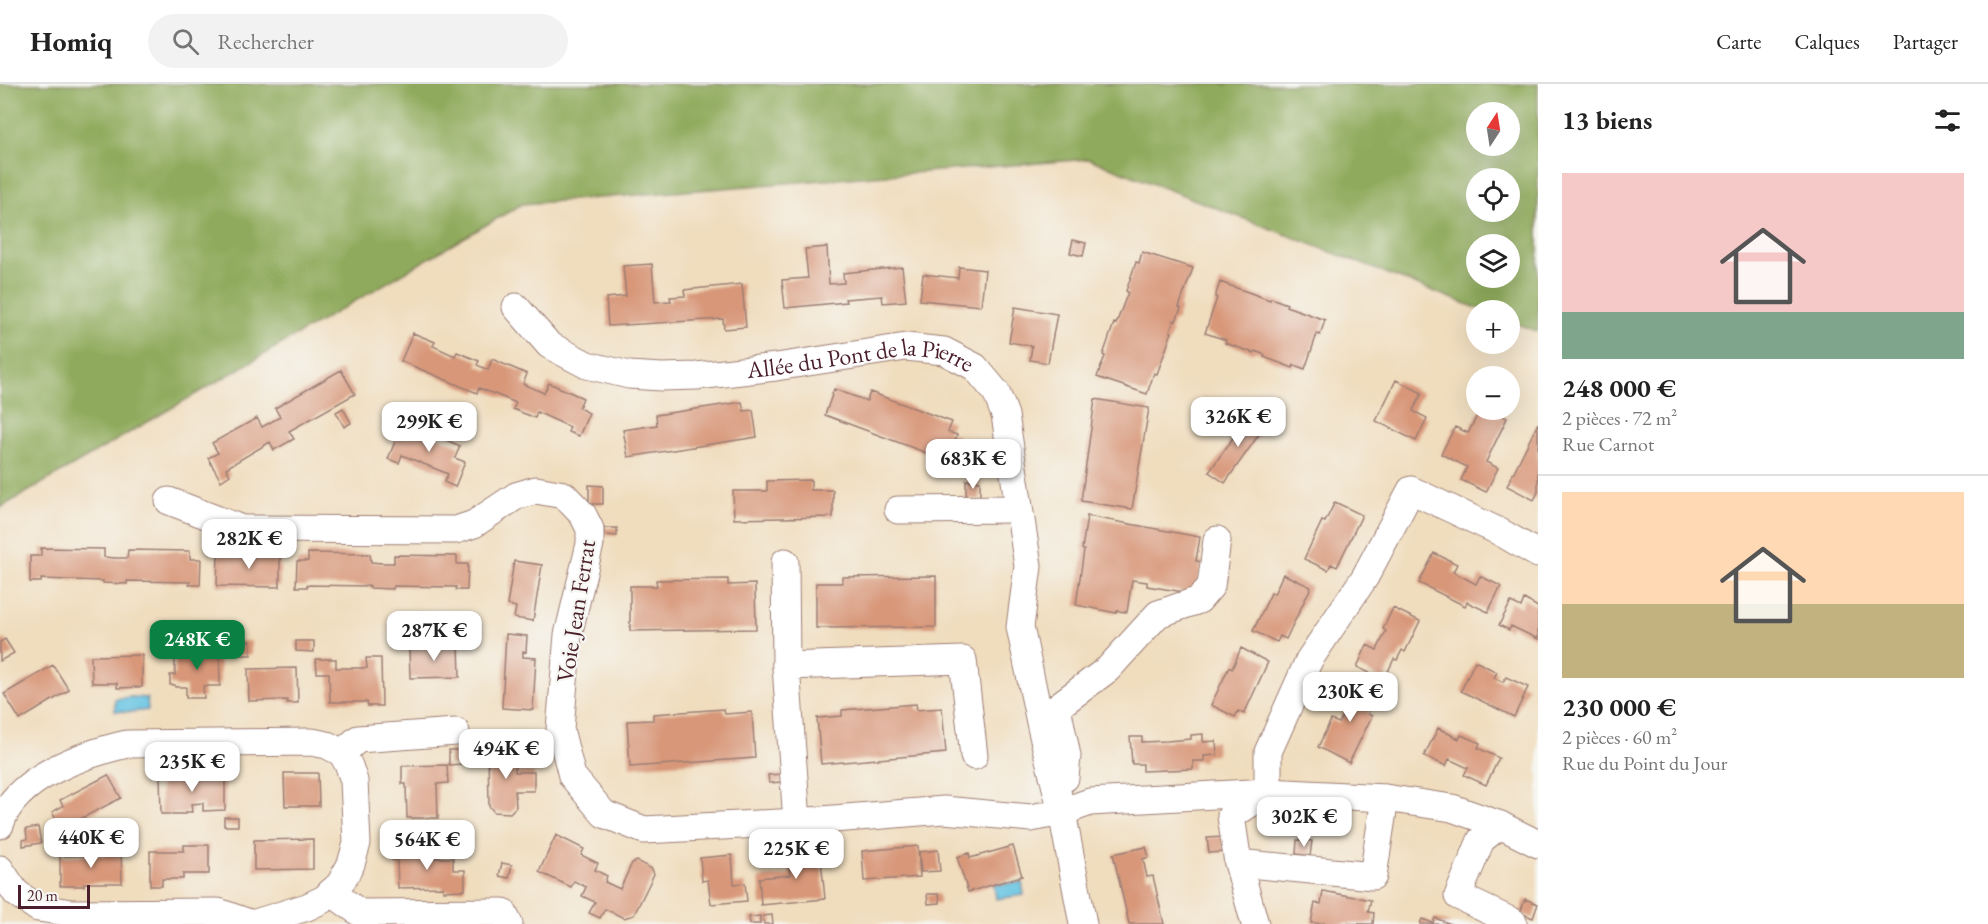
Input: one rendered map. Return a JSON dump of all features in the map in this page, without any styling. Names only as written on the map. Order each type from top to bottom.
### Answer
[{"type":"street","name":"Allée du Pont de la Pierre","points":[[516,307],[549,345],[587,365],[629,375],[697,376],[776,367],[906,347],[944,351],[975,366],[996,392],[1005,415],[1028,567],[1020,627],[1062,812],[1083,924]]},
{"type":"street","name":"Voie Jean Ferrat","points":[[169,501],[242,529],[456,530],[474,524],[516,496],[536,490],[564,495],[583,515],[590,529],[590,544],[568,636],[560,729],[572,776],[604,814],[644,830],[797,822],[944,810],[1031,818],[1062,812],[1090,802],[1268,792],[1385,798],[1452,808],[1500,825],[1538,844]]},
{"type":"street","points":[[1255,924],[1238,863],[1231,816],[1268,792],[1268,752],[1309,660],[1365,577],[1411,490],[1500,532],[1538,554]]},
{"type":"street","points":[[898,510],[1019,509]]},
{"type":"street","points":[[1062,812],[1067,756],[1058,706],[1108,669],[1158,614],[1199,600],[1210,586],[1217,540]]},
{"type":"street","points":[[785,562],[786,666],[797,822]]},
{"type":"street","points":[[786,666],[963,660],[974,756]]},
{"type":"street","points":[[342,753],[357,739],[456,732]]},
{"type":"street","points":[[0,825],[3,814],[12,802],[32,784],[62,766],[102,750],[127,744],[312,742],[327,745],[342,753],[350,766],[354,781],[357,843],[351,864],[340,884],[324,899],[307,907],[252,924],[218,912],[72,913],[38,908],[16,893],[0,869]]},
{"type":"street","points":[[1238,863],[1373,876],[1385,798]]},
{"type":"street","points":[[1500,825],[1481,840],[1458,896],[1514,922]]},
{"type":"street","points":[[331,892],[360,912],[503,912],[509,924]]},
{"type":"green space","points":[[0,84],[1538,84],[1538,332],[1520,325],[1520,300],[1466,300],[1466,304],[1089,159],[522,204],[0,508]]},
{"type":"water","points":[[147,698],[148,710],[115,711],[115,699]]},
{"type":"water","points":[[1022,882],[1024,895],[996,899],[994,885]]},
{"type":"building","points":[[1073,240],[1086,243],[1083,256],[1070,253]]},
{"type":"building","points":[[827,247],[829,284],[844,283],[843,273],[902,267],[906,301],[883,303],[882,296],[785,308],[782,280],[808,278],[805,249]]},
{"type":"building","points":[[1142,252],[1193,268],[1157,374],[1154,373],[1147,394],[1097,377],[1114,323],[1116,324],[1136,262],[1139,263]]},
{"type":"building","points":[[652,264],[655,302],[671,301],[670,297],[685,296],[684,290],[742,284],[746,327],[724,329],[723,319],[608,326],[606,298],[626,296],[623,266]]},
{"type":"building","points":[[959,267],[985,270],[981,306],[920,300],[923,274],[958,278]]},
{"type":"building","points":[[1220,282],[1270,300],[1271,298],[1325,320],[1320,335],[1317,334],[1305,369],[1294,365],[1293,368],[1264,357],[1265,355],[1255,351],[1254,353],[1225,343],[1226,340],[1205,333]]},
{"type":"building","points":[[1015,307],[1057,314],[1048,363],[1030,360],[1032,346],[1009,342]]},
{"type":"building","points":[[413,333],[435,342],[433,346],[455,356],[457,352],[479,361],[477,365],[488,370],[492,359],[527,374],[523,384],[544,393],[549,383],[583,398],[579,408],[589,413],[579,436],[568,432],[570,427],[537,412],[535,418],[513,409],[516,403],[479,388],[477,393],[401,361]]},
{"type":"building","points":[[341,370],[355,394],[289,431],[294,439],[274,450],[270,442],[226,468],[230,475],[221,481],[208,458],[218,453],[212,443],[257,418],[262,427],[280,417],[275,408]]},
{"type":"building","points":[[1396,380],[1422,393],[1413,411],[1427,418],[1416,441],[1376,421]]},
{"type":"building","points":[[834,389],[867,401],[870,392],[952,422],[948,432],[957,435],[948,461],[825,415]]},
{"type":"building","points":[[1095,399],[1149,408],[1132,509],[1081,501]]},
{"type":"building","points":[[742,402],[744,411],[753,410],[757,437],[628,457],[623,430],[657,425],[656,415]]},
{"type":"building","points":[[343,408],[351,423],[344,427],[336,412]]},
{"type":"building","points":[[1251,412],[1267,423],[1225,483],[1209,472]]},
{"type":"building","points":[[1475,420],[1506,420],[1486,462],[1498,468],[1486,492],[1461,480],[1467,467],[1441,454],[1455,427],[1468,433]]},
{"type":"building","points":[[1538,423],[1538,492],[1534,500],[1507,486]]},
{"type":"building","points":[[413,426],[460,446],[455,458],[465,462],[455,487],[444,482],[448,474],[402,455],[399,463],[388,459],[398,434],[408,438]]},
{"type":"building","points":[[811,480],[811,490],[833,490],[833,517],[734,519],[733,491],[767,491],[767,481]]},
{"type":"building","points":[[966,480],[980,481],[980,499],[966,499]]},
{"type":"building","points":[[589,485],[603,486],[603,504],[589,504]]},
{"type":"building","points":[[1335,502],[1362,515],[1337,567],[1331,564],[1328,570],[1304,559],[1322,521],[1325,522]]},
{"type":"building","points":[[1087,516],[1200,537],[1196,561],[1202,562],[1196,594],[1147,586],[1147,582],[1132,580],[1127,612],[1117,611],[1116,613],[1076,605]]},
{"type":"building","points":[[604,528],[617,528],[617,536],[604,535]]},
{"type":"building","points":[[41,548],[104,549],[104,557],[115,558],[127,558],[128,550],[190,551],[190,559],[201,559],[200,585],[189,585],[190,582],[127,581],[127,584],[41,579],[41,582],[30,582],[30,556],[41,556]]},
{"type":"building","points":[[218,553],[280,554],[280,587],[217,586]]},
{"type":"building","points":[[308,553],[370,554],[371,562],[382,563],[394,563],[394,555],[457,556],[457,564],[468,564],[467,590],[456,590],[456,587],[394,586],[393,589],[370,588],[370,586],[307,585],[307,587],[296,587],[297,561],[308,561]]},
{"type":"building","points":[[1434,553],[1457,564],[1453,572],[1476,584],[1480,576],[1501,586],[1488,612],[1467,602],[1465,606],[1419,583]]},
{"type":"building","points":[[514,561],[542,565],[533,621],[514,618],[516,607],[507,605]]},
{"type":"building","points":[[1283,574],[1311,587],[1286,639],[1280,636],[1277,642],[1253,631]]},
{"type":"building","points":[[936,576],[936,627],[816,628],[816,583],[842,583],[842,577]]},
{"type":"building","points":[[728,579],[728,585],[755,584],[756,629],[630,631],[630,586],[657,586],[656,580]]},
{"type":"building","points":[[1524,599],[1538,607],[1538,639],[1511,626],[1509,630],[1499,625],[1511,602],[1521,607]]},
{"type":"building","points":[[1393,608],[1420,621],[1405,652],[1402,650],[1397,660],[1394,659],[1384,680],[1357,667],[1367,645],[1377,650],[1386,631],[1383,629]]},
{"type":"building","points":[[506,634],[527,636],[526,652],[523,651],[523,657],[536,658],[533,710],[502,708]]},
{"type":"building","points":[[5,639],[14,653],[0,661],[0,642]]},
{"type":"building","points":[[237,641],[251,641],[251,655],[237,655]]},
{"type":"building","points":[[296,641],[314,641],[314,652],[296,651]]},
{"type":"building","points":[[208,645],[219,645],[220,686],[203,686],[204,698],[186,698],[186,687],[170,685],[170,675],[175,675],[175,652],[209,651]]},
{"type":"building","points":[[459,646],[460,677],[410,678],[409,647]]},
{"type":"building","points":[[1241,648],[1268,662],[1244,714],[1238,711],[1235,717],[1211,705],[1229,667],[1232,669]]},
{"type":"building","points":[[142,655],[142,687],[117,688],[117,683],[92,683],[91,656]]},
{"type":"building","points":[[366,658],[381,658],[382,706],[368,706],[367,702],[330,702],[329,673],[317,673],[316,659],[336,659],[336,668],[367,668]]},
{"type":"building","points":[[1475,661],[1497,672],[1494,678],[1503,682],[1506,677],[1528,687],[1514,717],[1461,691]]},
{"type":"building","points":[[53,665],[69,690],[20,720],[4,694]]},
{"type":"building","points":[[297,668],[298,703],[287,703],[287,700],[249,701],[248,669]]},
{"type":"building","points":[[1351,680],[1378,693],[1368,714],[1372,716],[1349,763],[1318,747],[1331,720],[1339,723],[1348,704],[1341,700]]},
{"type":"building","points":[[916,704],[917,710],[942,708],[946,753],[821,764],[817,718],[842,716],[842,710]]},
{"type":"building","points":[[724,709],[725,714],[752,712],[755,758],[630,767],[627,721],[653,720],[653,714]]},
{"type":"building","points":[[1438,728],[1459,739],[1461,735],[1480,743],[1478,748],[1499,758],[1486,785],[1464,775],[1468,768],[1449,759],[1446,766],[1424,756]]},
{"type":"building","points":[[1203,734],[1203,742],[1216,741],[1217,755],[1204,756],[1204,761],[1193,761],[1193,769],[1143,771],[1143,764],[1132,764],[1130,737],[1142,737],[1142,742],[1167,741],[1191,739],[1191,735]]},
{"type":"building","points":[[488,749],[515,749],[515,772],[534,772],[534,791],[515,791],[516,807],[510,813],[494,812],[489,806]]},
{"type":"building","points":[[449,750],[462,750],[462,764],[449,765]]},
{"type":"building","points":[[467,751],[478,751],[478,762],[467,762]]},
{"type":"building","points":[[447,765],[448,783],[437,784],[438,818],[407,818],[406,784],[402,784],[402,766]]},
{"type":"building","points":[[284,773],[318,773],[319,806],[285,806]]},
{"type":"building","points":[[782,774],[782,782],[769,783],[768,775]]},
{"type":"building","points":[[108,775],[121,798],[61,829],[52,812],[63,806],[60,800]]},
{"type":"building","points":[[213,775],[213,778],[225,778],[225,810],[203,811],[203,803],[191,804],[192,812],[186,812],[186,814],[161,814],[160,776]]},
{"type":"building","points":[[224,817],[238,817],[238,826],[224,826]]},
{"type":"building","points":[[38,827],[41,843],[23,846],[23,840],[27,839],[26,829]]},
{"type":"building","points":[[556,835],[584,849],[581,855],[598,863],[595,870],[607,876],[605,882],[620,889],[632,863],[637,861],[652,869],[654,874],[634,915],[624,918],[605,909],[600,918],[589,913],[595,902],[582,896],[586,887],[574,881],[571,887],[539,872]]},
{"type":"building","points":[[1223,837],[1224,852],[1209,853],[1207,838]]},
{"type":"building","points":[[313,839],[313,869],[254,870],[254,840]]},
{"type":"building","points":[[1297,840],[1312,841],[1310,856],[1296,854]]},
{"type":"building","points":[[184,845],[209,845],[209,874],[183,874],[183,879],[162,879],[162,886],[150,886],[150,851],[184,851]]},
{"type":"building","points":[[918,846],[920,877],[864,881],[862,851]]},
{"type":"building","points":[[1013,846],[1022,876],[968,892],[957,857],[969,853],[970,858]]},
{"type":"building","points":[[416,847],[416,858],[453,858],[453,870],[465,870],[465,890],[443,891],[443,887],[398,888],[397,860],[392,860],[392,848]]},
{"type":"building","points":[[1146,847],[1149,857],[1143,859],[1147,877],[1153,876],[1164,924],[1129,924],[1113,854]]},
{"type":"building","points":[[121,848],[122,883],[84,883],[84,886],[60,886],[60,856],[107,855],[107,849]]},
{"type":"building","points":[[820,848],[825,899],[761,905],[759,878],[790,875],[787,852]]},
{"type":"building","points":[[938,850],[940,871],[921,872],[919,852]]},
{"type":"building","points":[[732,855],[734,884],[745,883],[747,901],[711,904],[708,880],[702,881],[700,858]]},
{"type":"building","points":[[502,863],[512,865],[509,878],[499,876]]},
{"type":"building","points":[[1323,891],[1371,900],[1368,912],[1374,913],[1373,924],[1311,923],[1315,903],[1321,904]]},
{"type":"building","points":[[927,894],[939,894],[940,903],[928,904]]},
{"type":"building","points":[[1525,899],[1538,904],[1533,918],[1520,913]]},
{"type":"building","points":[[772,915],[773,924],[764,924],[763,916]]},
{"type":"building","points":[[760,916],[760,924],[750,924],[749,917]]},
{"type":"building","points":[[1435,918],[1451,924],[1420,924],[1422,919],[1433,923]]}]
